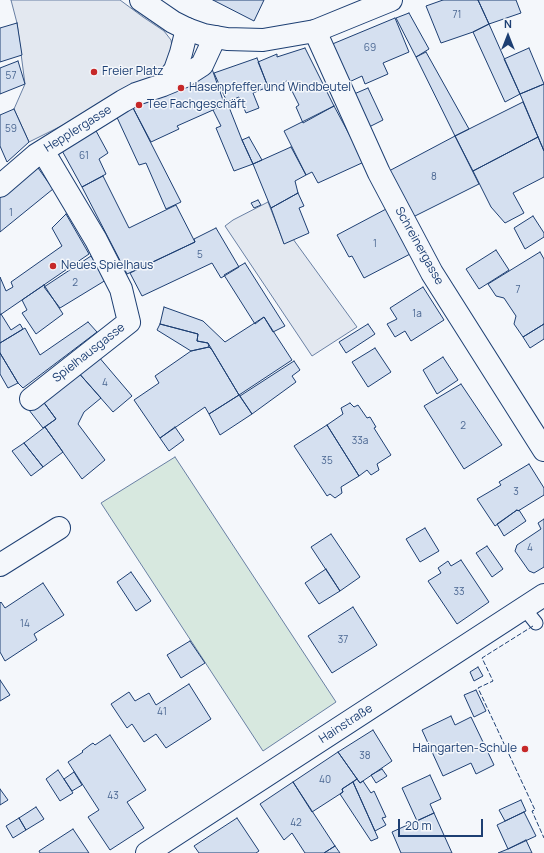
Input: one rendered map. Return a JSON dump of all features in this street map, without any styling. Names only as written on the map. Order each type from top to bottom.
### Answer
[{"type":"street","points":[[141,0],[173,22],[204,35],[227,39],[263,40],[315,30],[390,0]]},
{"type":"street","points":[[163,85],[175,70],[187,29]]},
{"type":"street","name":"Schreinergasse","points":[[315,30],[379,173],[432,273],[544,450]]},
{"type":"street","name":"Hepplergasse","points":[[0,186],[43,151],[123,101],[136,94],[185,76],[202,65],[216,37]]},
{"type":"street","name":"Spielhausgasse","points":[[31,399],[129,322],[121,288],[96,240],[43,151]]},
{"type":"street","points":[[0,565],[59,528]]},
{"type":"street","name":"Hainstraße","points":[[147,853],[530,616],[544,595]]},
{"type":"shaded area","name":"Freier Platz","points":[[11,0],[120,0],[164,31],[171,40],[173,53],[160,77],[29,142],[14,109],[25,84],[17,23]]},
{"type":"shaded area","points":[[268,202],[284,243],[293,239],[357,327],[312,356],[225,226],[233,220]]},
{"type":"shaded area","points":[[175,457],[336,702],[263,751],[101,503]]},
{"type":"building","points":[[213,0],[264,0],[254,21]]},
{"type":"building","points":[[443,0],[478,0],[489,24],[473,32],[441,43],[426,6]]},
{"type":"building","points":[[478,0],[516,0],[521,13],[489,24]]},
{"type":"building","points":[[409,13],[429,49],[416,57],[396,18]]},
{"type":"building","points":[[395,18],[409,52],[383,63],[388,74],[365,84],[362,76],[347,83],[330,45]]},
{"type":"building","points":[[17,23],[22,55],[0,62],[0,28]]},
{"type":"building","points":[[489,24],[520,94],[505,102],[473,32]]},
{"type":"building","points":[[305,48],[334,106],[303,123],[296,107],[299,105],[287,81],[269,89],[258,62],[277,54],[277,57]]},
{"type":"building","points":[[529,48],[544,84],[520,94],[504,59]]},
{"type":"building","points":[[426,52],[469,129],[455,136],[416,57]]},
{"type":"building","points":[[257,58],[268,87],[253,93],[259,108],[246,113],[239,97],[227,102],[214,73]]},
{"type":"building","points":[[18,61],[25,84],[0,94],[0,68]]},
{"type":"building","points":[[211,66],[224,103],[213,110],[177,126],[179,129],[151,142],[131,104]]},
{"type":"building","points":[[544,84],[544,151],[520,94]]},
{"type":"building","points":[[368,88],[383,120],[369,127],[354,94]]},
{"type":"building","points":[[227,102],[253,164],[234,171],[216,128],[221,126],[213,110]]},
{"type":"building","points":[[523,102],[538,137],[473,171],[455,136]]},
{"type":"building","points":[[131,104],[181,202],[166,209],[146,163],[139,165],[114,111]]},
{"type":"building","points":[[334,106],[364,162],[318,183],[312,172],[306,175],[284,131]]},
{"type":"building","points":[[14,109],[29,142],[7,162],[0,146],[0,115]]},
{"type":"building","points":[[95,129],[108,153],[99,159],[106,174],[82,187],[60,147]]},
{"type":"building","points":[[455,136],[479,184],[413,217],[389,171]]},
{"type":"building","points":[[249,137],[262,160],[253,164],[242,140]]},
{"type":"building","points":[[538,137],[544,151],[544,177],[513,193],[524,213],[505,223],[491,207],[473,171]]},
{"type":"building","points":[[291,147],[306,175],[295,181],[298,193],[271,208],[253,164]]},
{"type":"building","points":[[36,165],[53,189],[0,232],[0,194]]},
{"type":"building","points":[[103,176],[129,228],[176,205],[195,242],[127,274],[82,187]]},
{"type":"building","points":[[298,193],[304,206],[299,208],[309,233],[284,244],[271,208]]},
{"type":"building","points":[[258,200],[261,205],[254,208],[251,203]]},
{"type":"building","points":[[388,208],[412,253],[364,278],[352,256],[349,257],[337,235]]},
{"type":"building","name":"Neues Spielhaus","points":[[66,214],[89,254],[0,315],[0,277],[6,291],[13,287],[11,282],[62,246],[52,228]]},
{"type":"building","points":[[533,216],[544,233],[544,237],[525,249],[514,228]]},
{"type":"building","points":[[216,228],[239,267],[221,278],[212,263],[142,296],[130,273],[195,242],[194,239]]},
{"type":"building","points":[[496,250],[509,270],[479,289],[466,269]]},
{"type":"building","points":[[540,252],[544,259],[544,324],[523,337],[514,324],[516,316],[504,298],[496,296],[488,284]]},
{"type":"building","points":[[91,256],[106,280],[60,308],[44,287]]},
{"type":"building","points":[[245,263],[285,326],[273,332],[264,317],[255,324],[224,275]]},
{"type":"building","points":[[44,285],[63,314],[36,334],[22,313],[27,310],[22,300]]},
{"type":"building","points":[[423,287],[444,320],[411,341],[405,331],[395,337],[387,324],[397,319],[390,308]]},
{"type":"building","points":[[164,307],[203,321],[225,342],[264,317],[292,360],[239,395],[208,343],[197,341],[198,334],[160,324]]},
{"type":"building","points":[[1,314],[11,330],[20,324],[23,329],[0,343],[0,315]]},
{"type":"building","points":[[88,322],[97,332],[23,388],[18,383],[0,353],[0,343],[25,328],[40,355]]},
{"type":"building","points":[[160,324],[198,334],[197,341],[208,343],[209,347],[191,351],[157,330]]},
{"type":"building","points":[[368,324],[375,334],[346,353],[339,342]]},
{"type":"building","points":[[544,324],[544,339],[530,348],[523,337]]},
{"type":"building","points":[[209,347],[239,395],[209,414],[205,407],[160,438],[134,400],[159,383],[155,376],[191,351]]},
{"type":"building","points":[[375,348],[391,372],[368,387],[352,362]]},
{"type":"building","points":[[0,353],[18,383],[8,388],[0,374]]},
{"type":"building","points":[[98,356],[132,396],[113,412],[77,371]]},
{"type":"building","points":[[443,357],[458,380],[437,394],[423,370]]},
{"type":"building","points":[[294,361],[300,370],[292,376],[296,382],[252,414],[240,396]]},
{"type":"building","points":[[77,371],[101,398],[84,412],[78,424],[105,460],[82,479],[45,427],[56,419],[42,400]]},
{"type":"building","points":[[461,384],[502,445],[464,469],[424,406]]},
{"type":"building","points":[[239,395],[252,414],[220,435],[209,414]]},
{"type":"building","points":[[42,400],[56,419],[43,428],[29,410]]},
{"type":"building","points":[[350,403],[354,407],[358,405],[367,418],[370,417],[376,427],[374,428],[391,455],[377,464],[379,470],[371,475],[367,470],[359,476],[327,425],[343,414],[341,408]]},
{"type":"building","points":[[327,425],[359,476],[341,487],[342,493],[335,498],[330,494],[327,496],[294,446]]},
{"type":"building","points":[[45,427],[63,452],[43,467],[24,443]]},
{"type":"building","points":[[175,427],[184,440],[169,451],[160,438]]},
{"type":"building","points":[[24,443],[43,467],[31,476],[12,451]]},
{"type":"building","points":[[529,464],[544,488],[544,495],[518,511],[517,510],[495,526],[477,499],[501,485],[499,482]]},
{"type":"building","points":[[519,510],[526,521],[504,536],[497,524]]},
{"type":"building","points":[[544,519],[544,567],[534,573],[529,571],[515,551],[517,545],[541,529],[538,523]]},
{"type":"building","points":[[425,528],[439,551],[420,562],[406,539]]},
{"type":"building","points":[[331,534],[360,577],[340,591],[311,547]]},
{"type":"building","points":[[487,546],[503,569],[492,577],[476,553]]},
{"type":"building","points":[[461,560],[489,602],[457,624],[428,581],[441,573],[438,568],[448,561],[451,566]]},
{"type":"building","points":[[326,569],[340,591],[319,604],[305,583]]},
{"type":"building","points":[[131,572],[151,601],[136,611],[117,582]]},
{"type":"building","points":[[43,583],[64,615],[34,634],[37,640],[5,661],[0,652],[0,603],[1,602],[5,608]]},
{"type":"building","points":[[353,607],[377,645],[332,673],[308,636]]},
{"type":"building","points":[[190,641],[205,663],[181,678],[167,655]]},
{"type":"building","points":[[478,667],[483,676],[474,681],[470,672]]},
{"type":"building","points":[[0,680],[10,695],[0,701]]},
{"type":"building","points":[[189,684],[211,719],[166,748],[156,734],[144,742],[132,724],[127,728],[111,704],[129,692],[135,701],[149,693],[156,705]]},
{"type":"building","points":[[476,690],[486,711],[474,717],[464,695]]},
{"type":"building","points":[[451,716],[455,725],[471,717],[494,765],[476,774],[471,763],[443,776],[422,730]]},
{"type":"building","points":[[373,730],[392,761],[360,783],[338,752]]},
{"type":"building","points":[[110,735],[146,790],[127,802],[144,828],[110,850],[88,817],[99,810],[68,762],[93,743],[95,745]]},
{"type":"building","points":[[338,752],[357,779],[342,789],[343,792],[312,812],[293,782]]},
{"type":"building","points":[[382,769],[387,776],[376,783],[371,775]]},
{"type":"building","points":[[58,770],[73,793],[60,801],[46,779]]},
{"type":"building","points":[[74,772],[82,785],[72,791],[64,779]]},
{"type":"building","points":[[430,775],[441,799],[430,804],[434,813],[417,821],[402,788]]},
{"type":"building","points":[[357,779],[360,783],[363,781],[371,793],[374,791],[386,817],[382,818],[386,825],[375,831],[353,782]]},
{"type":"building","points":[[293,782],[335,846],[324,853],[305,853],[292,833],[284,840],[260,804]]},
{"type":"building","points":[[353,782],[378,838],[371,841],[340,794],[343,792],[342,789]]},
{"type":"building","points":[[0,789],[8,800],[0,805]]},
{"type":"building","points":[[521,800],[526,811],[505,821],[499,810]]},
{"type":"building","points":[[36,807],[44,819],[26,830],[19,818]]},
{"type":"building","points":[[524,812],[536,836],[508,849],[497,825]]},
{"type":"building","points":[[434,813],[452,853],[401,853],[392,832]]},
{"type":"building","points":[[19,818],[26,830],[13,838],[6,826]]},
{"type":"building","points":[[237,818],[259,851],[256,853],[199,853],[194,846]]},
{"type":"building","points":[[73,829],[89,853],[40,853],[39,851]]},
{"type":"building","points":[[526,840],[532,853],[498,853],[508,849]]},
{"type":"building","points":[[335,846],[340,853],[324,853]]},
{"type":"fence","points":[[533,626],[482,658],[493,681],[478,688],[535,810],[532,811],[544,838]]},
{"type":"place","name":"Freier Platz","points":[[94,72]]},
{"type":"place","name":"Hasenpfeffer und Windbeutel","points":[[181,88]]},
{"type":"place","name":"Tee Fachgeschäft","points":[[139,105]]},
{"type":"place","name":"Neues Spielhaus","points":[[53,266]]},
{"type":"place","name":"Haingarten-Schule","points":[[525,749]]}]
